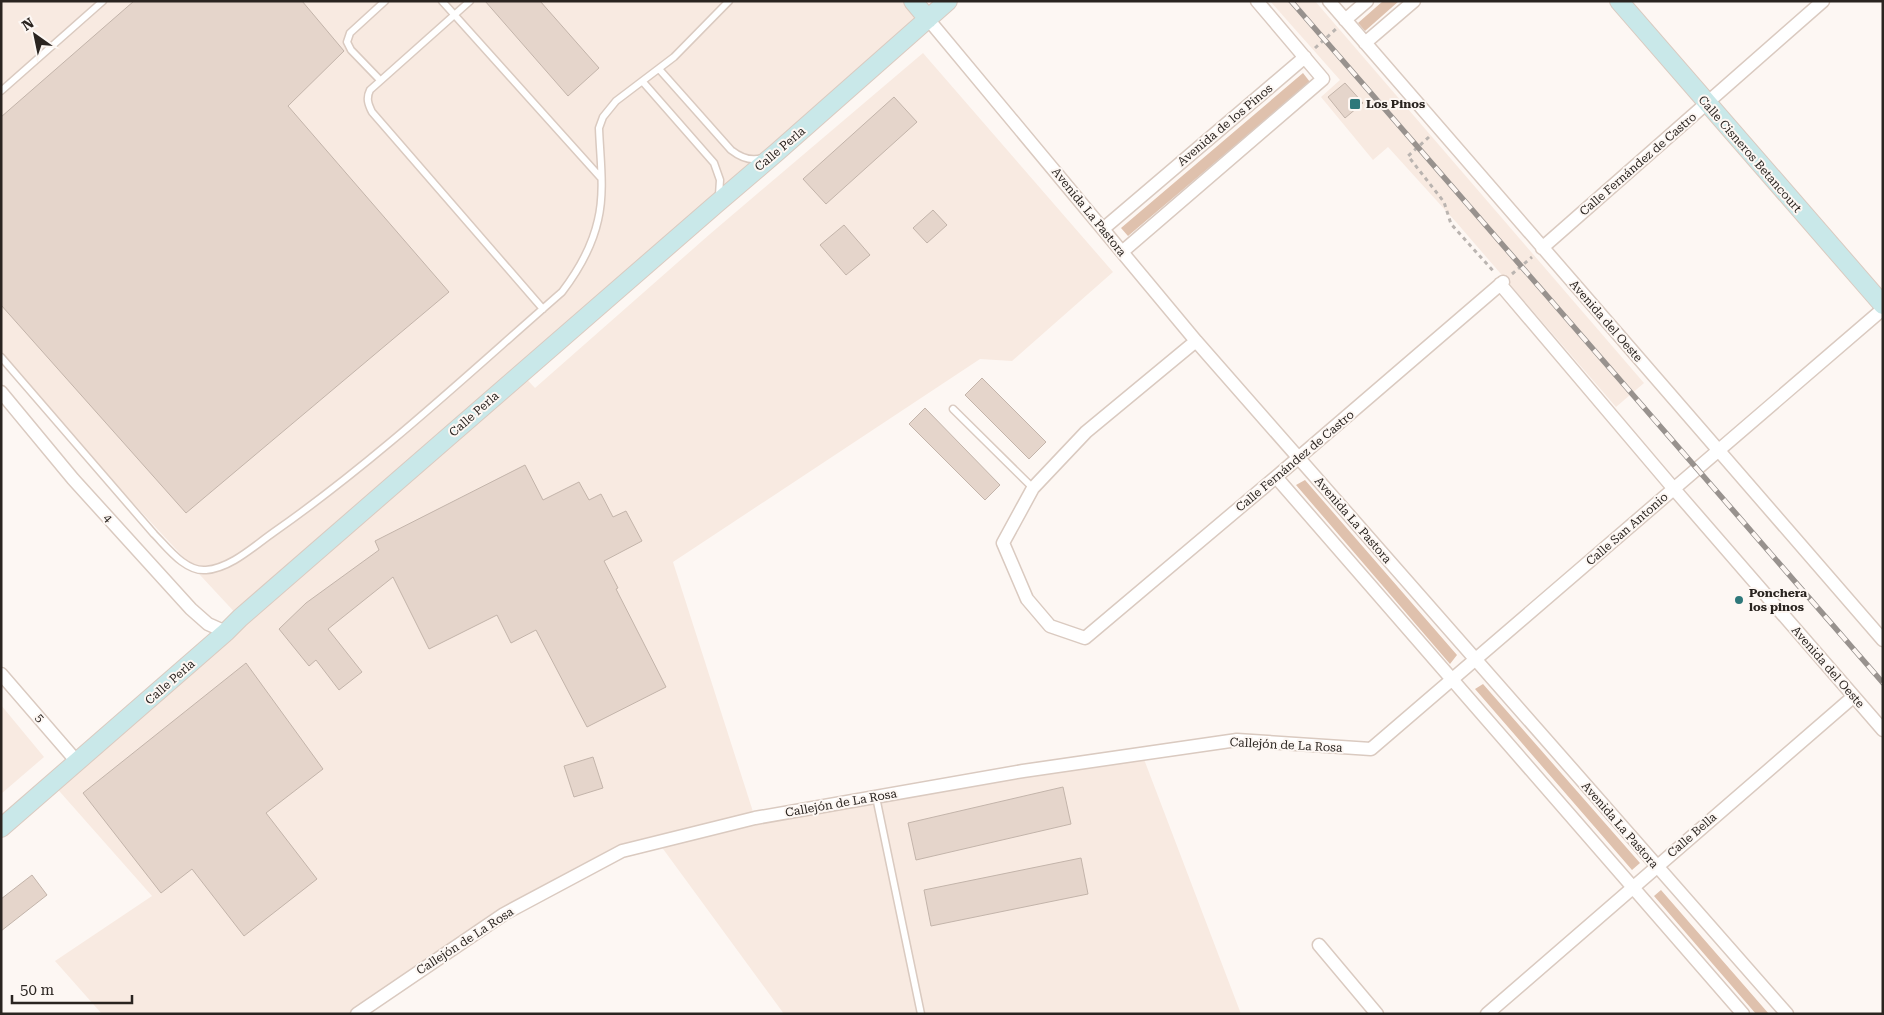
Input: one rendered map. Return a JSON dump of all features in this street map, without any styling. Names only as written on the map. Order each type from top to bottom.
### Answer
[{"type":"main road","points":[[913,1],[928,18]]},
{"type":"main road","name":"Calle Perla","points":[[1,828],[78,763],[254,605],[777,152],[948,1]]},
{"type":"main road","name":"Calle Cisneros Betancourt","points":[[1618,1],[1883,305]]},
{"type":"street","points":[[1122,252],[1324,79],[1257,1]]},
{"type":"street","name":"Avenida del Oeste","points":[[1329,1],[1883,640]]},
{"type":"street","points":[[1345,20],[1367,1]]},
{"type":"street","points":[[1365,43],[1414,1]]},
{"type":"street","name":"Calle Fernández de Castro","points":[[1542,248],[1823,1]]},
{"type":"street","name":"Avenida La Pastora","points":[[928,18],[1196,341],[1787,1014]]},
{"type":"street","name":"Avenida de los Pinos","points":[[1104,229],[1305,57]]},
{"type":"street","name":"Avenida del Oeste","points":[[1501,283],[1674,489],[1883,730]]},
{"type":"street","name":"Calle Fernández de Castro","points":[[1032,488],[1003,543],[1027,600],[1050,626],[1085,638],[1276,477],[1501,283]]},
{"type":"street","name":"Calle San Antonio","points":[[1371,749],[1883,309]]},
{"type":"street","points":[[1032,488],[1086,432],[1196,341]]},
{"type":"street","name":"4","points":[[1,392],[73,479],[192,610],[208,624],[226,632]]},
{"type":"street","points":[[1276,477],[1743,1014]]},
{"type":"street","name":"5","points":[[1,674],[78,763]]},
{"type":"street","name":"Calle Bella","points":[[1487,1014],[1853,696]]},
{"type":"street","name":"Callejón de La Rosa","points":[[357,1014],[504,914],[622,851],[755,818],[1023,771],[1237,740],[1371,749]]},
{"type":"street","points":[[1319,945],[1378,1014]]},
{"type":"lane","points":[[1,90],[103,1]]},
{"type":"lane","points":[[380,80],[351,50],[347,42],[350,33],[385,1]]},
{"type":"lane","points":[[442,1],[600,178]]},
{"type":"lane","points":[[470,1],[370,90],[368,106],[543,309]]},
{"type":"lane","points":[[1,357],[154,534],[177,557],[189,566],[204,570],[223,566],[310,507],[408,427],[562,292],[577,272],[586,254],[598,220],[600,178],[599,128],[603,117],[616,101],[674,57],[729,1]]},
{"type":"lane","points":[[659,69],[700,117],[730,150],[738,156],[758,160],[777,152]]},
{"type":"lane","points":[[643,82],[714,163],[718,172],[720,189],[715,204]]},
{"type":"lane","points":[[953,409],[1032,488]]},
{"type":"lane","points":[[876,797],[921,1014]]},
{"type":"path","points":[[1305,57],[1345,20]]},
{"type":"path","points":[[1440,129],[1408,156],[1444,202],[1451,224],[1501,283],[1542,248]]},
{"type":"shaded area","points":[[1,1],[913,1],[928,19],[521,373],[535,388],[710,234],[923,53],[1113,272],[1012,361],[980,359],[673,562],[755,818],[1142,754],[1241,1014],[784,1014],[658,842],[622,851],[504,914],[357,1014],[102,1014],[55,961],[152,896],[53,784],[240,618],[1,361]]},
{"type":"shaded area","points":[[1270,1],[1315,1],[1644,383],[1616,407],[1456,222],[1388,147],[1373,160],[1321,97],[1340,80]]},
{"type":"shaded area","points":[[1383,1],[1399,1],[1365,31],[1358,23]]},
{"type":"shaded area","points":[[1303,73],[1310,82],[1128,236],[1121,228]]},
{"type":"shaded area","points":[[1305,480],[1457,655],[1450,664],[1296,485]]},
{"type":"shaded area","points":[[1483,684],[1640,863],[1632,870],[1475,689]]},
{"type":"shaded area","points":[[1,705],[44,757],[1,794]]},
{"type":"shaded area","points":[[1661,890],[1769,1014],[1756,1014],[1654,896]]},
{"type":"building","points":[[134,1],[302,1],[344,51],[288,106],[449,292],[186,513],[1,305],[1,117]]},
{"type":"building","points":[[485,1],[540,1],[599,68],[568,96]]},
{"type":"building","points":[[1345,83],[1363,103],[1345,118],[1328,97]]},
{"type":"building","points":[[894,97],[917,122],[826,204],[803,179]]},
{"type":"building","points":[[933,210],[947,225],[927,243],[913,228]]},
{"type":"building","points":[[844,225],[870,255],[846,275],[820,245]]},
{"type":"building","points":[[982,378],[1046,442],[1029,459],[965,395]]},
{"type":"building","points":[[925,408],[1000,485],[985,500],[909,424]]},
{"type":"building","points":[[525,465],[543,500],[579,482],[589,500],[601,494],[613,517],[626,511],[642,541],[604,561],[618,588],[616,589],[666,687],[587,727],[536,630],[511,643],[497,615],[429,649],[393,577],[328,629],[362,672],[339,690],[316,660],[309,666],[279,629],[306,603],[379,550],[375,541]]},
{"type":"building","points":[[246,663],[323,769],[266,813],[317,879],[244,936],[192,869],[161,893],[83,793]]},
{"type":"building","points":[[593,757],[603,788],[574,797],[564,766]]},
{"type":"building","points":[[1063,787],[1071,824],[916,860],[908,823]]},
{"type":"building","points":[[1081,858],[1088,894],[931,926],[924,890]]},
{"type":"building","points":[[32,875],[47,895],[1,931],[1,899]]},
{"type":"railway","points":[[1291,1],[1883,683]]},
{"type":"place","name":"Los Pinos","points":[[1355,104]]},
{"type":"place","name":"Ponchera los pinos","points":[[1739,600]]}]
